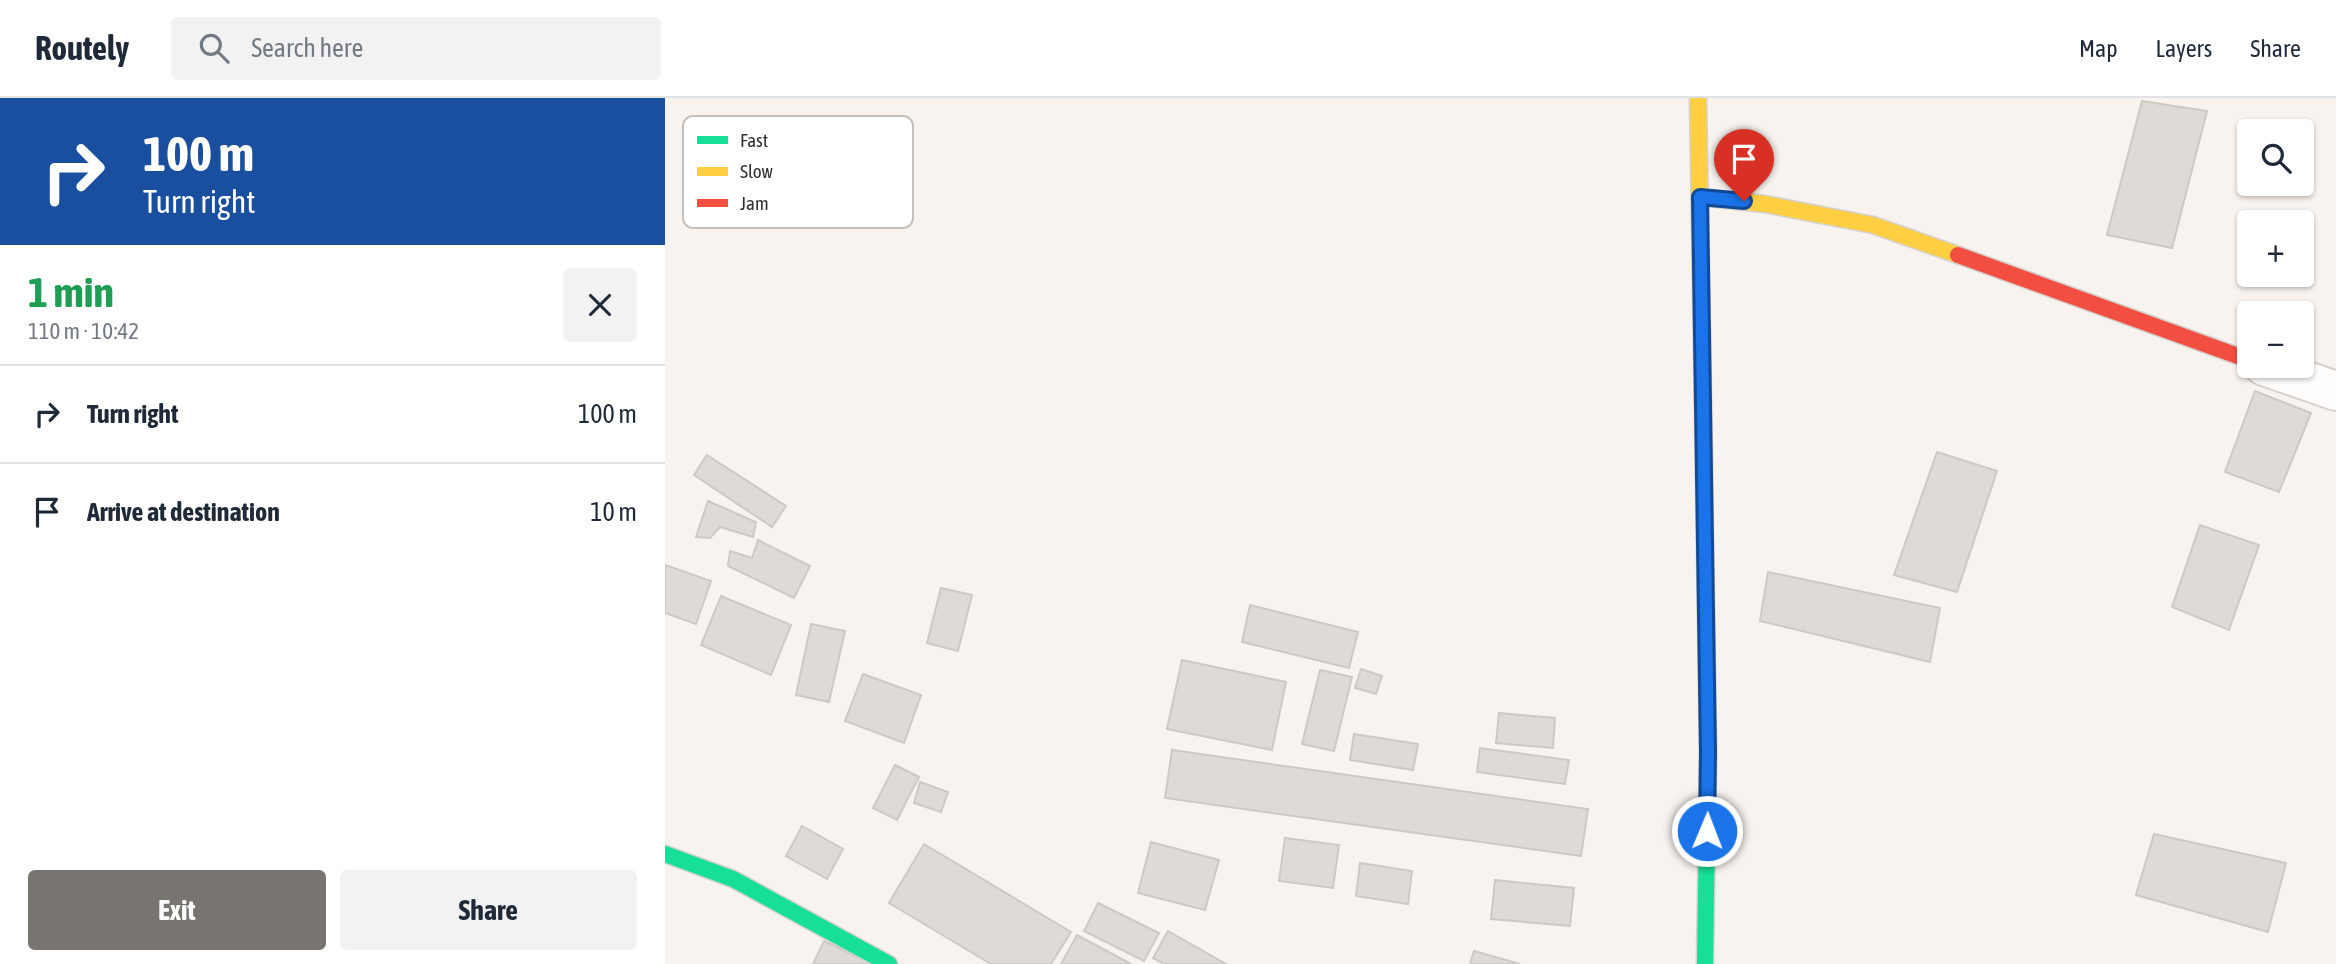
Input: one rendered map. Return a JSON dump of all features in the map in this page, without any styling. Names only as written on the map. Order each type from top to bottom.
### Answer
[{"type":"main road","points":[[1698,98],[1708,752],[1705,964]]},
{"type":"main road","points":[[1700,197],[1765,204],[1873,225],[2237,356]]},
{"type":"main road","points":[[665,854],[733,878],[889,964]]},
{"type":"street","points":[[2299,378],[2336,391]]},
{"type":"building","points":[[2142,101],[2207,111],[2172,248],[2107,235]]},
{"type":"building","points":[[2255,391],[2311,413],[2279,492],[2225,472]]},
{"type":"building","points":[[1937,452],[1997,471],[1957,592],[1894,575]]},
{"type":"building","points":[[707,455],[786,506],[772,527],[694,475]]},
{"type":"building","points":[[708,501],[756,522],[753,537],[720,527],[710,538],[696,537]]},
{"type":"building","points":[[2200,525],[2259,545],[2229,630],[2172,607]]},
{"type":"building","points":[[758,540],[810,566],[794,598],[728,566],[730,551],[752,558]]},
{"type":"building","points":[[665,565],[711,581],[696,624],[665,613]]},
{"type":"building","points":[[1768,572],[1940,608],[1930,662],[1760,621]]},
{"type":"building","points":[[941,588],[972,595],[958,651],[927,643]]},
{"type":"building","points":[[721,596],[791,625],[771,675],[701,645]]},
{"type":"building","points":[[1250,605],[1358,632],[1349,668],[1242,642]]},
{"type":"building","points":[[811,624],[845,631],[829,702],[796,695]]},
{"type":"building","points":[[1182,660],[1286,682],[1272,750],[1167,729]]},
{"type":"building","points":[[1361,669],[1382,676],[1376,694],[1355,688]]},
{"type":"building","points":[[1320,670],[1352,677],[1334,751],[1302,744]]},
{"type":"building","points":[[863,674],[921,695],[904,743],[845,721]]},
{"type":"building","points":[[1499,713],[1555,718],[1553,748],[1496,743]]},
{"type":"building","points":[[1354,734],[1418,744],[1413,770],[1350,760]]},
{"type":"building","points":[[1480,748],[1569,760],[1565,784],[1477,772]]},
{"type":"building","points":[[1172,750],[1588,809],[1581,856],[1165,798]]},
{"type":"building","points":[[895,765],[919,777],[897,820],[873,808]]},
{"type":"building","points":[[920,782],[948,792],[941,812],[914,803]]},
{"type":"building","points":[[802,826],[843,849],[827,879],[786,856]]},
{"type":"building","points":[[2154,834],[2286,863],[2268,932],[2136,895]]},
{"type":"building","points":[[1285,838],[1339,845],[1333,888],[1279,881]]},
{"type":"building","points":[[1151,842],[1219,860],[1205,910],[1138,893]]},
{"type":"building","points":[[924,844],[1071,932],[1051,964],[991,964],[889,903]]},
{"type":"building","points":[[1360,863],[1412,871],[1408,904],[1356,896]]},
{"type":"building","points":[[1495,880],[1574,888],[1570,926],[1491,919]]},
{"type":"building","points":[[1098,903],[1159,933],[1144,961],[1084,931]]},
{"type":"building","points":[[1168,931],[1226,964],[1164,964],[1153,958]]},
{"type":"building","points":[[1077,935],[1131,964],[1061,964]]},
{"type":"building","points":[[824,941],[872,964],[813,964]]},
{"type":"building","points":[[1474,951],[1520,964],[1470,964]]},
{"type":"traffic: fast","points":[[1703,403],[1708,752],[1705,964]]},
{"type":"traffic: fast","points":[[665,854],[733,879],[889,964]]},
{"type":"traffic: slow","points":[[1698,98],[1703,403]]},
{"type":"traffic: slow","points":[[1700,197],[1765,204],[1873,225],[1958,255]]},
{"type":"traffic: jam","points":[[1958,255],[2237,356]]},
{"type":"route","points":[[1707,831],[1700,197],[1744,201]]}]
